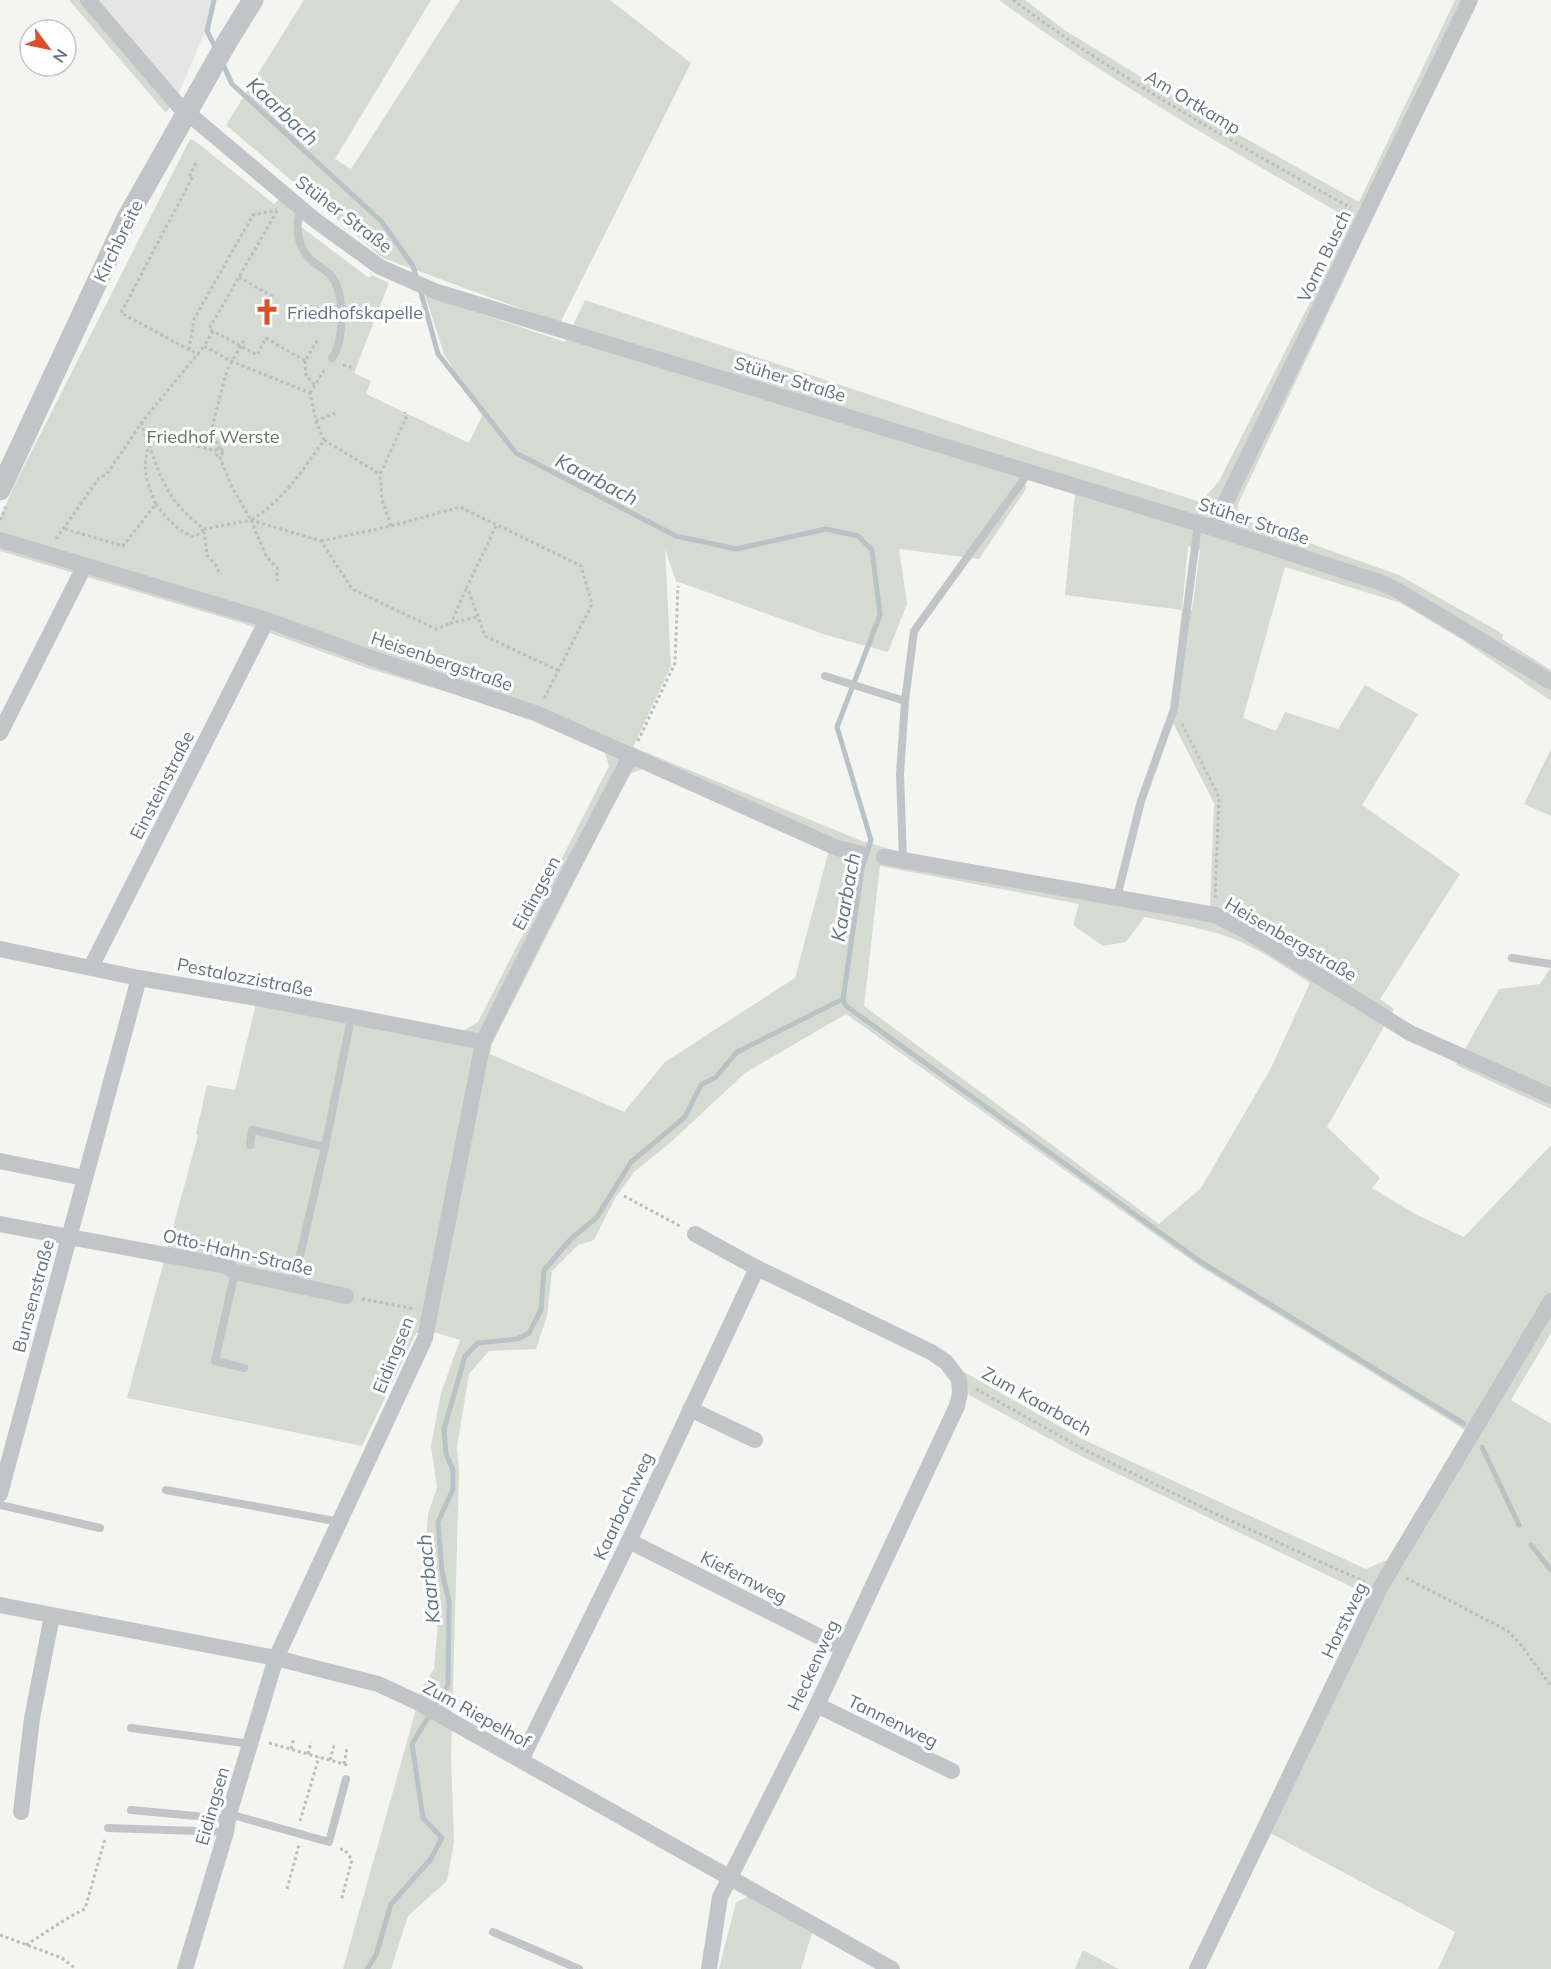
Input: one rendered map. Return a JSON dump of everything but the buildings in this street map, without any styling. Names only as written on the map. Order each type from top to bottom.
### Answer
[{"type":"street","name":"Stüher Straße","points":[[88,0],[179,105],[301,207],[380,267],[437,292],[1206,526],[1382,583],[1551,682]]},
{"type":"street","name":"Kirchbreite","points":[[0,490],[127,218],[253,0]]},
{"type":"street","name":"Vorm Busch","points":[[1206,526],[1365,217],[1470,0]]},
{"type":"street","name":"Heisenbergstraße","points":[[0,540],[267,620],[538,714],[837,848],[859,854]]},
{"type":"street","points":[[0,733],[85,565]]},
{"type":"street","name":"Einsteinstraße","points":[[92,967],[267,620]]},
{"type":"street","name":"Eidingsen","points":[[185,1969],[276,1658],[425,1338],[483,1042],[630,757]]},
{"type":"street","name":"Heisenbergstraße","points":[[884,857],[1215,915],[1248,932],[1410,1033],[1551,1096]]},
{"type":"street","name":"Pestalozzistraße","points":[[0,949],[140,978],[483,1042]]},
{"type":"street","name":"Bunsenstraße","points":[[0,1494],[140,978]]},
{"type":"street","points":[[0,1161],[84,1178]]},
{"type":"street","name":"Otto-Hahn-Straße","points":[[0,1224],[226,1266],[235,1272],[346,1296]]},
{"type":"street","name":"Zum Kaarbach","points":[[695,1234],[757,1268],[931,1352],[946,1362],[959,1379]]},
{"type":"street","name":"Kaarbachweg","points":[[521,1760],[629,1541],[757,1268]]},
{"type":"street","name":"Horstweg","points":[[1197,1969],[1380,1588],[1551,1301]]},
{"type":"street","name":"Heckenweg","points":[[709,1969],[720,1897],[817,1705],[949,1423],[960,1394],[959,1379]]},
{"type":"street","points":[[690,1409],[755,1440]]},
{"type":"street","name":"Kiefernweg","points":[[629,1541],[842,1648]]},
{"type":"street","name":"Zum Riepelhof","points":[[0,1605],[276,1658],[378,1684],[417,1702],[892,1969]]},
{"type":"street","points":[[21,1812],[32,1718],[52,1616]]},
{"type":"street","name":"Tannenweg","points":[[817,1705],[952,1771]]},
{"type":"lane","points":[[301,207],[297,220],[301,245],[310,259],[332,277],[340,294],[341,331],[336,352],[332,358]]},
{"type":"lane","points":[[903,860],[900,774],[905,701],[914,631],[1029,472]]},
{"type":"lane","points":[[1117,897],[1141,801],[1174,709],[1206,526]]},
{"type":"lane","points":[[825,676],[905,701]]},
{"type":"lane","points":[[1512,958],[1551,964]]},
{"type":"lane","points":[[293,1286],[326,1147],[351,1018]]},
{"type":"lane","points":[[250,1145],[252,1130],[326,1147]]},
{"type":"lane","points":[[235,1272],[215,1361],[244,1368]]},
{"type":"lane","points":[[166,1490],[341,1522]]},
{"type":"lane","points":[[0,1504],[100,1528]]},
{"type":"lane","points":[[131,1728],[252,1742]]},
{"type":"lane","points":[[131,1810],[227,1822],[300,1834],[329,1842],[346,1779]]},
{"type":"lane","points":[[108,1828],[227,1822]]},
{"type":"lane","points":[[493,1932],[579,1969]]},
{"type":"path","name":"Am Ortkamp","points":[[1013,0],[1063,38],[1200,124],[1365,217]]},
{"type":"path","points":[[196,163],[190,175],[193,176],[121,313],[199,355]]},
{"type":"path","points":[[189,350],[194,319],[253,215],[278,210]]},
{"type":"path","points":[[274,216],[209,329],[256,355],[266,339],[305,361]]},
{"type":"path","points":[[239,277],[275,298]]},
{"type":"path","points":[[45,554],[99,478],[107,474],[142,422],[181,373],[199,355],[213,331]]},
{"type":"path","points":[[244,340],[227,370],[211,431],[232,487],[251,520],[266,556],[277,567],[277,581]]},
{"type":"path","points":[[315,386],[306,376],[305,361],[317,341]]},
{"type":"path","points":[[204,346],[231,361],[310,393]]},
{"type":"path","points":[[332,358],[310,393],[316,421],[324,440],[380,474]]},
{"type":"path","points":[[347,366],[355,368]]},
{"type":"path","points":[[391,526],[382,499],[380,474],[406,418],[405,411]]},
{"type":"path","points":[[316,421],[335,413]]},
{"type":"path","points":[[142,422],[155,465],[169,495],[186,516],[204,529],[207,555],[217,567],[220,575]]},
{"type":"path","points":[[145,433],[218,452]]},
{"type":"path","points":[[251,520],[281,496],[300,475],[324,440]]},
{"type":"path","points":[[149,446],[144,459],[146,478],[156,504],[163,514],[185,534],[195,537],[204,529],[251,520],[321,541],[391,526],[460,507],[581,566],[592,604],[557,670],[538,714]]},
{"type":"path","points":[[64,529],[123,546],[156,504]]},
{"type":"path","points":[[451,623],[496,526]]},
{"type":"path","points":[[321,541],[352,589],[436,629],[477,617]]},
{"type":"path","points":[[630,757],[675,663],[678,586]]},
{"type":"path","points":[[467,587],[485,636],[557,670]]},
{"type":"path","points":[[1174,709],[1219,797],[1215,915]]},
{"type":"path","points":[[624,1196],[695,1234]]},
{"type":"path","points":[[346,1296],[431,1312]]},
{"type":"path","name":"Zum Kaarbach","points":[[959,1379],[1087,1451],[1350,1577],[1380,1588]]},
{"type":"path","points":[[1391,1570],[1508,1631],[1551,1686]]},
{"type":"path","points":[[291,1749],[294,1738]]},
{"type":"path","points":[[252,1742],[291,1749],[347,1765],[346,1779]]},
{"type":"path","points":[[308,1754],[311,1742]]},
{"type":"path","points":[[330,1760],[334,1745]]},
{"type":"path","points":[[344,1764],[347,1748]]},
{"type":"path","points":[[287,1889],[319,1757]]},
{"type":"path","points":[[26,1945],[86,1909],[108,1828]]},
{"type":"path","points":[[329,1842],[331,1846],[345,1850],[352,1860],[341,1901]]},
{"type":"path","points":[[0,1935],[62,1958],[76,1969]]},
{"type":"shaded area","points":[[93,0],[211,0],[205,32],[177,97]]},
{"type":"green space","points":[[69,0],[93,0],[177,97],[166,113]]},
{"type":"green space","points":[[304,0],[431,0],[335,159],[351,169],[460,0],[610,0],[691,63],[560,323],[383,258],[226,125]]},
{"type":"green space","name":"Friedhof Werste","points":[[999,0],[1025,0],[1066,31],[1202,114],[1359,202],[1455,0],[1476,0],[1238,504],[1239,518],[1399,575],[1503,634],[1502,639],[1551,670],[1551,701],[1464,641],[1401,603],[1285,567],[1243,718],[1276,731],[1285,712],[1338,729],[1365,685],[1418,714],[1362,805],[1460,874],[1380,999],[1394,1009],[1327,1127],[1380,1178],[1372,1188],[1417,1215],[1464,1237],[1551,1145],[1551,1333],[1511,1400],[1551,1424],[1551,1969],[1438,1969],[1455,1932],[1257,1826],[1366,1601],[1356,1589],[1081,1456],[969,1395],[964,1372],[1082,1439],[1366,1569],[1387,1560],[1465,1430],[1198,1265],[846,1014],[745,1073],[671,1142],[634,1172],[615,1198],[594,1240],[578,1245],[552,1271],[547,1316],[536,1349],[489,1351],[469,1374],[457,1447],[459,1474],[451,1757],[454,1842],[447,1881],[408,1916],[391,1969],[343,1969],[422,1688],[434,1669],[439,1586],[425,1557],[428,1514],[437,1488],[431,1446],[441,1393],[460,1340],[437,1333],[416,1333],[362,1446],[127,1398],[198,1135],[196,1134],[207,1085],[235,1090],[256,1004],[461,1032],[478,1022],[609,766],[605,753],[533,721],[483,703],[370,669],[245,624],[0,551],[0,518],[17,480],[190,139],[274,204],[280,198],[304,219],[300,226],[369,278],[372,275],[389,283],[354,373],[371,381],[366,394],[469,443],[482,416],[444,354],[425,295],[565,342],[585,300],[1024,446],[1201,502],[1219,481],[1352,220],[1172,115]],"holes":[[[1025,478],[1075,494],[1065,595],[1182,610],[1170,717],[1214,803],[1210,908],[894,850],[862,841],[633,747],[671,666],[665,549],[676,581],[826,635],[888,652],[907,604],[899,549],[979,559],[1026,489]],[[1188,546],[1200,550],[1192,610],[1182,609]],[[643,769],[829,850],[795,978],[665,1062],[624,1112],[490,1054],[492,1044],[629,774]],[[880,866],[1079,904],[1073,925],[1103,946],[1126,942],[1145,917],[1206,930],[1250,946],[1310,983],[1271,1068],[1201,1188],[1159,1224],[864,1006]]]},
{"type":"green space","points":[[1551,749],[1551,816],[1524,804]]},
{"type":"green space","points":[[1551,967],[1551,1109],[1456,1065],[1499,989],[1540,984]]},
{"type":"green space","points":[[748,1897],[812,1933],[801,1969],[719,1969],[736,1902]]},
{"type":"green space","points":[[1083,1950],[1119,1969],[1075,1969]]},
{"type":"waterway","name":"Kaarbach","points":[[214,0],[207,31],[217,51]]},
{"type":"waterway","name":"Kaarbach","points":[[222,62],[232,84],[382,222],[413,266],[417,280]]},
{"type":"waterway","name":"Kaarbach","points":[[367,1969],[376,1955],[391,1904],[430,1860],[442,1838],[423,1818],[412,1744],[448,1685],[449,1602],[442,1572],[438,1522],[453,1489],[453,1470],[446,1454],[444,1429],[465,1356],[478,1343],[517,1339],[529,1333],[541,1310],[544,1270],[571,1239],[597,1217],[631,1162],[685,1117],[701,1085],[716,1077],[737,1052],[843,999],[862,868],[871,840],[837,727],[880,615],[872,550],[858,536],[826,529],[736,549],[676,536],[516,453],[438,354],[420,289]]},
{"type":"waterway","points":[[843,999],[846,1006],[1201,1262],[1464,1424]]},
{"type":"waterway","points":[[1482,1447],[1519,1525]]},
{"type":"waterway","points":[[1531,1545],[1551,1570]]},
{"type":"place","name":"Friedhofskapelle","points":[[267,312]]}]
